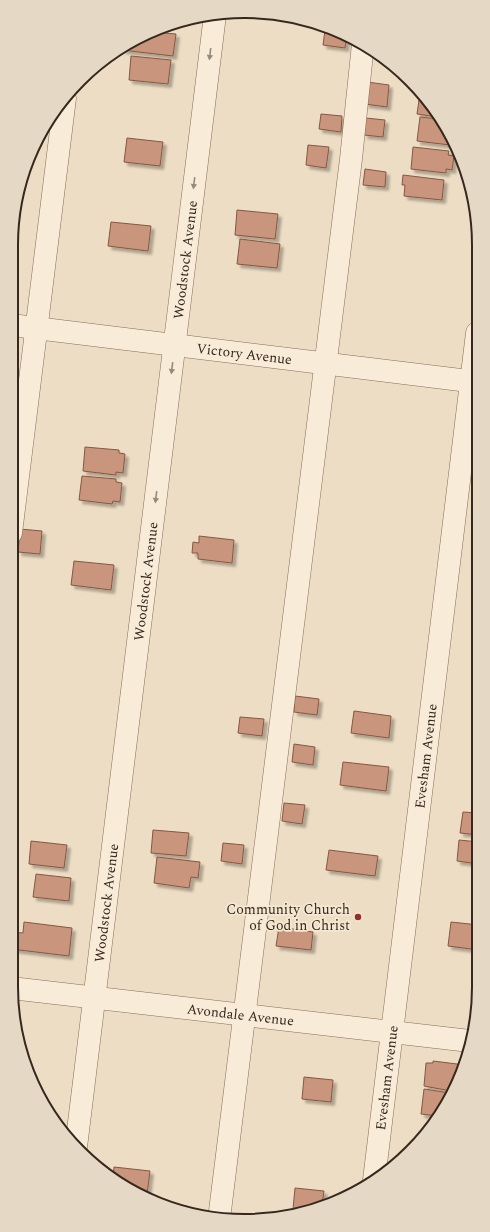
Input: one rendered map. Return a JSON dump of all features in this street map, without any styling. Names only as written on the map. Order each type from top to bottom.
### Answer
[{"type":"street","name":"Woodstock Avenue","points":[[77,1140],[215,20]]},
{"type":"street","points":[[220,1213],[351,159],[362,51]]},
{"type":"street","points":[[18,476],[64,109]]},
{"type":"street","name":"Victory Avenue","points":[[18,326],[472,382]]},
{"type":"street","name":"Evesham Avenue","points":[[375,1173],[472,398]]},
{"type":"street","name":"Avondale Avenue","points":[[18,989],[465,1040]]},
{"type":"building","points":[[325,32],[346,42],[345,48],[323,45]]},
{"type":"building","points":[[164,33],[176,34],[173,56],[128,51]]},
{"type":"building","points":[[131,56],[171,60],[168,84],[129,80]]},
{"type":"building","points":[[367,82],[389,85],[387,107],[365,104]]},
{"type":"building","points":[[419,99],[432,116],[417,114]]},
{"type":"building","points":[[321,114],[342,116],[341,132],[319,129]]},
{"type":"building","points":[[420,117],[434,118],[449,145],[417,141]]},
{"type":"building","points":[[366,118],[385,120],[383,137],[364,135]]},
{"type":"building","points":[[127,138],[163,142],[160,166],[124,162]]},
{"type":"building","points":[[308,145],[329,147],[326,168],[306,165]]},
{"type":"building","points":[[413,147],[449,151],[448,155],[454,156],[452,170],[446,169],[446,173],[411,169]]},
{"type":"building","points":[[365,169],[386,172],[385,187],[363,185]]},
{"type":"building","points":[[403,175],[444,180],[442,200],[404,196],[405,185],[402,185]]},
{"type":"building","points":[[237,210],[278,214],[275,239],[235,235]]},
{"type":"building","points":[[111,222],[151,226],[148,251],[108,246]]},
{"type":"building","points":[[240,239],[280,244],[277,268],[237,264]]},
{"type":"building","points":[[85,447],[119,450],[119,453],[125,454],[123,473],[116,472],[116,475],[83,471]]},
{"type":"building","points":[[82,476],[116,479],[116,482],[122,483],[120,502],[113,501],[112,504],[79,500]]},
{"type":"building","points":[[20,529],[42,531],[40,554],[18,552]]},
{"type":"building","points":[[199,536],[234,540],[232,563],[198,559],[198,553],[192,553],[193,542],[199,543]]},
{"type":"building","points":[[74,561],[114,565],[111,590],[71,585]]},
{"type":"building","points":[[295,696],[319,699],[317,715],[294,712]]},
{"type":"building","points":[[354,711],[391,716],[389,738],[351,733]]},
{"type":"building","points":[[240,717],[264,719],[262,736],[238,733]]},
{"type":"building","points":[[294,744],[315,747],[313,765],[292,762]]},
{"type":"building","points":[[343,762],[389,767],[386,791],[340,785]]},
{"type":"building","points":[[284,803],[305,805],[302,824],[282,821]]},
{"type":"building","points":[[463,812],[472,813],[472,834],[460,833]]},
{"type":"building","points":[[153,830],[189,833],[186,856],[151,853]]},
{"type":"building","points":[[459,840],[472,841],[472,863],[457,861]]},
{"type":"building","points":[[31,841],[67,845],[64,868],[29,864]]},
{"type":"building","points":[[223,843],[244,845],[242,864],[221,861]]},
{"type":"building","points":[[329,850],[378,856],[375,876],[326,870]]},
{"type":"building","points":[[157,857],[200,862],[198,878],[191,877],[189,888],[154,883]]},
{"type":"building","points":[[36,874],[71,878],[69,901],[33,897]]},
{"type":"building","points":[[24,922],[72,928],[69,956],[18,950],[18,933],[23,933]]},
{"type":"building","points":[[451,922],[472,924],[472,949],[448,946]]},
{"type":"building","points":[[279,927],[313,932],[311,950],[276,946]]},
{"type":"building","points":[[433,1061],[459,1064],[447,1090],[424,1086],[426,1063],[433,1063]]},
{"type":"building","points":[[304,1077],[333,1080],[331,1102],[302,1099]]},
{"type":"building","points":[[424,1089],[446,1092],[432,1115],[421,1114]]},
{"type":"building","points":[[114,1167],[150,1171],[147,1192],[131,1184],[114,1172]]},
{"type":"building","points":[[295,1188],[324,1191],[323,1200],[293,1209]]},
{"type":"place","name":"Community Church of God in Christ","points":[[358,917]]}]
